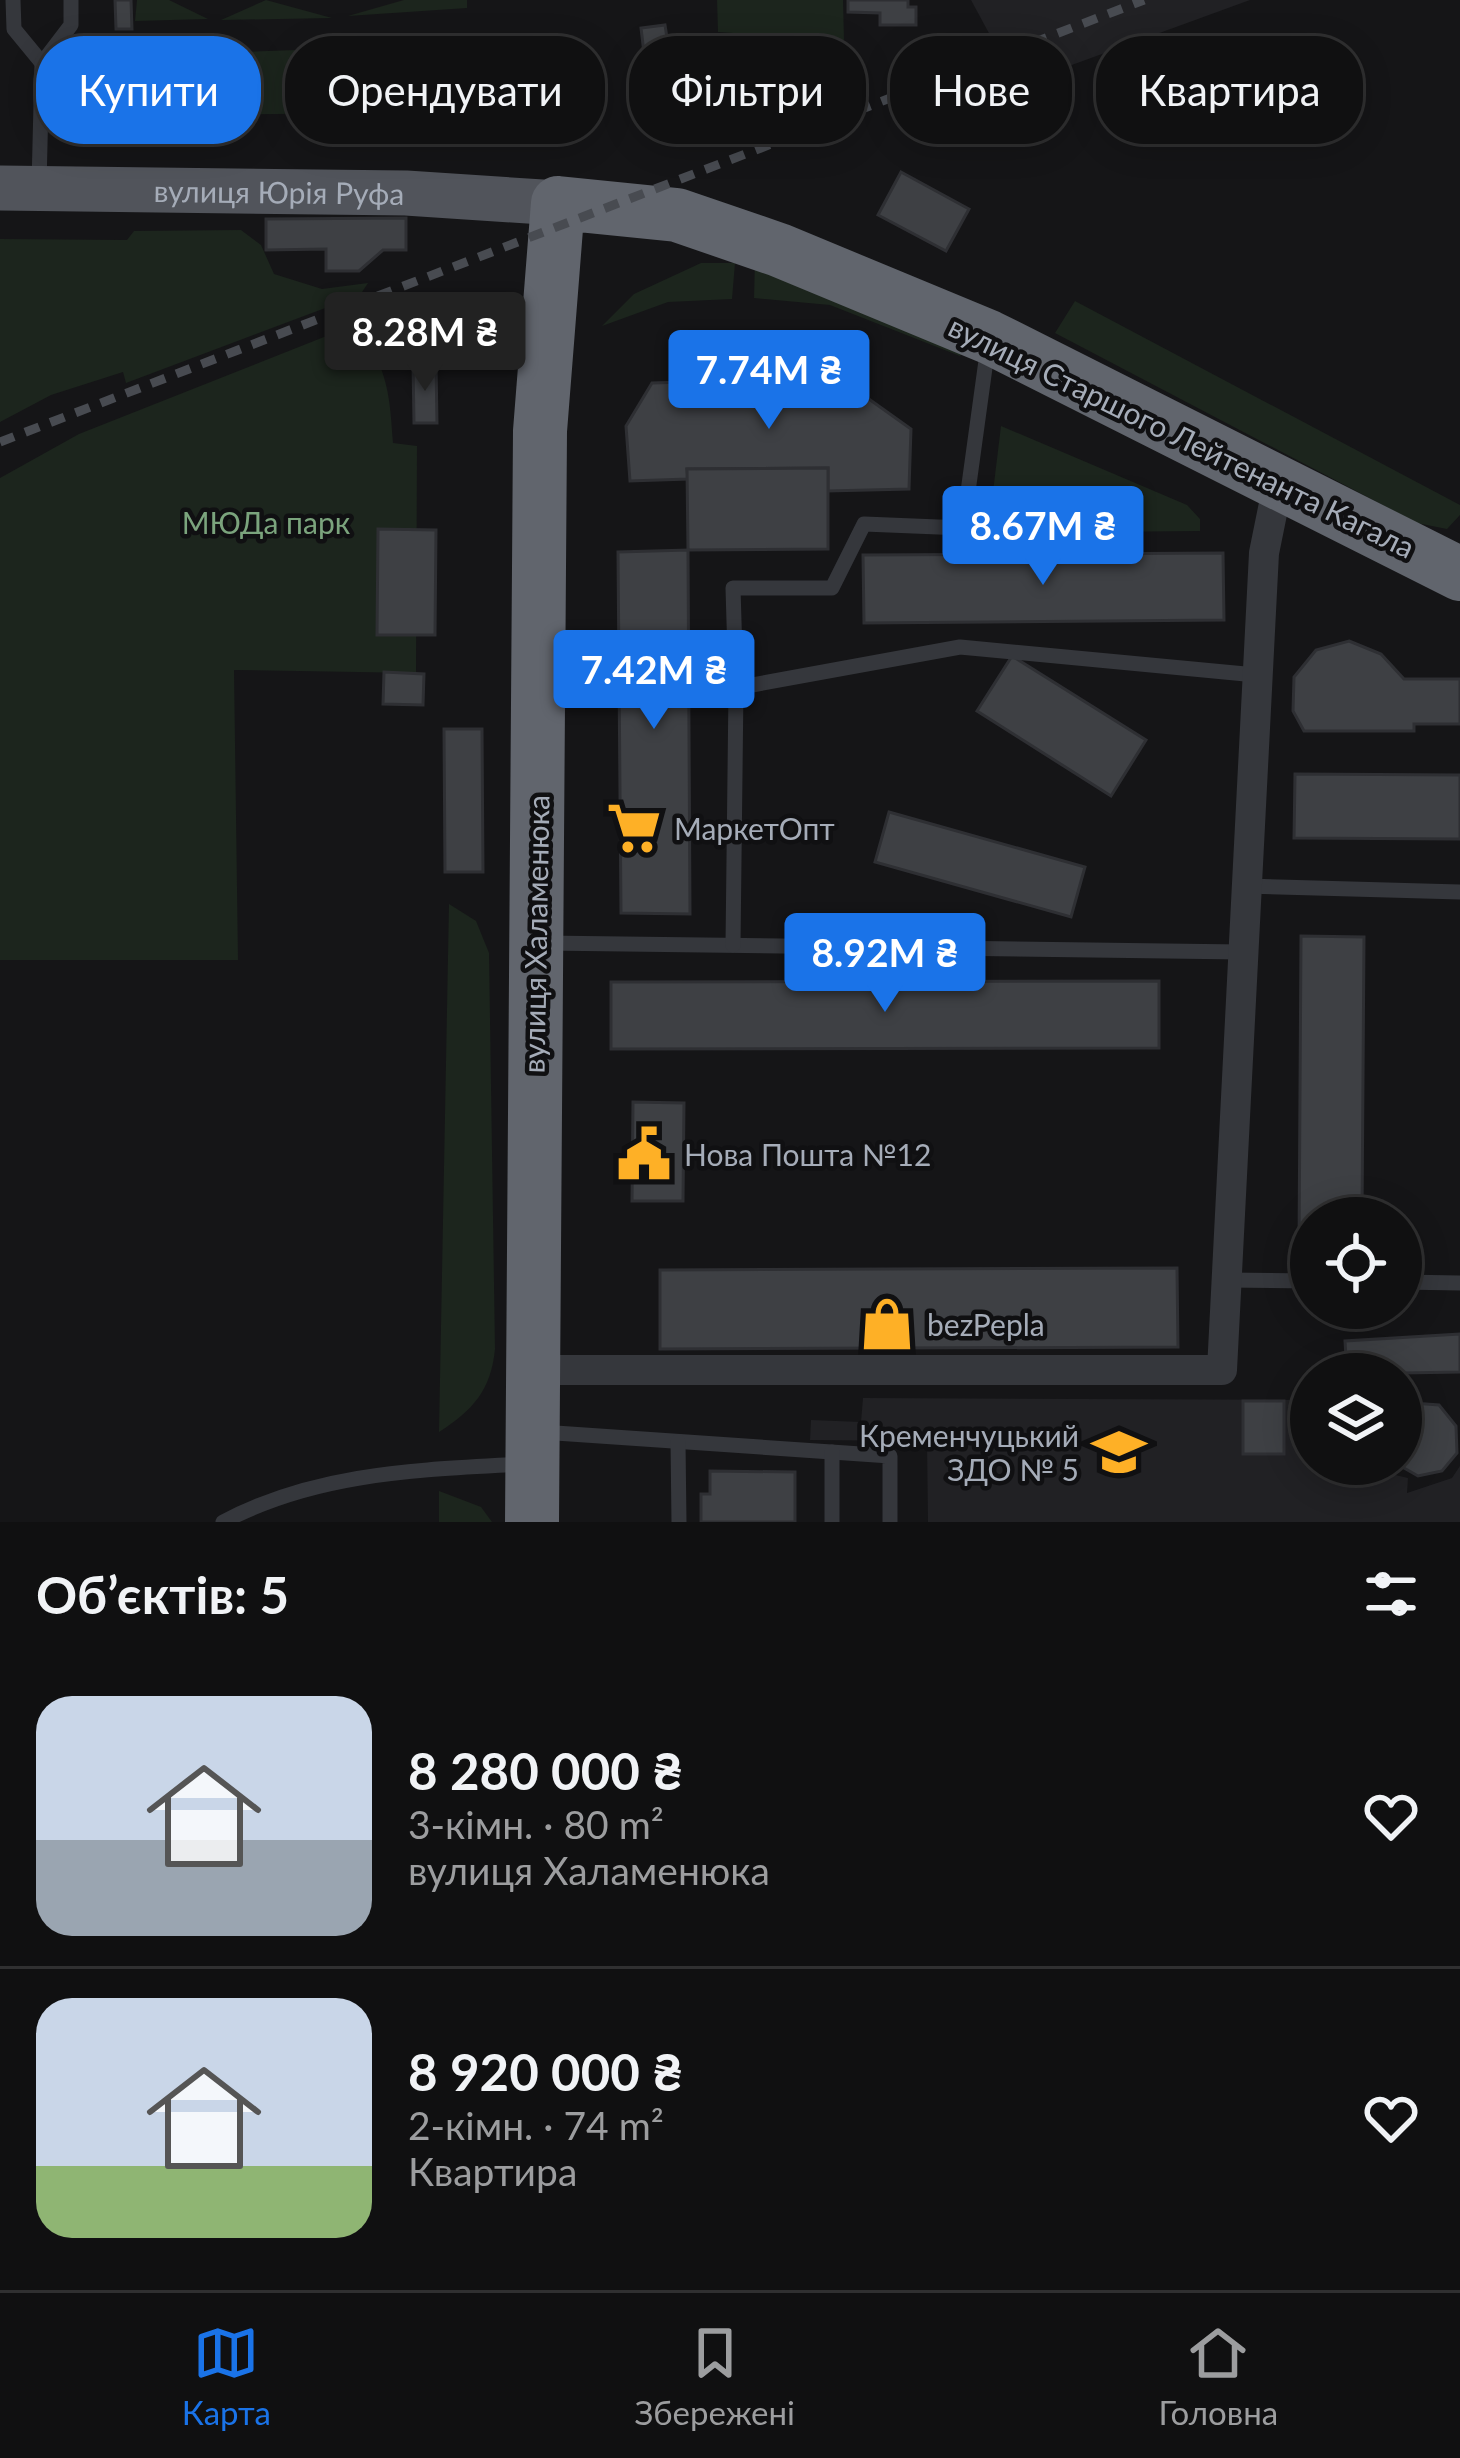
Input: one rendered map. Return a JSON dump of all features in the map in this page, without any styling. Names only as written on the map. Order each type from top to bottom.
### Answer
[{"type":"highway","name":"вулиця Старшого Лейтенанта Кагала","points":[[558,203],[676,215],[779,250],[989,338],[1279,479],[1460,574]]},
{"type":"highway","name":"вулиця Халаменюка","points":[[532,1522],[540,431],[558,203]]},
{"type":"main road","name":"вулиця Юрія Руфа","points":[[20,188],[406,194],[558,203]]},
{"type":"street","points":[[531,1370],[1222,1370],[1256,676],[1264,553],[1279,479]]},
{"type":"lane","points":[[13,0],[14,29],[36,56]]},
{"type":"lane","points":[[63,36],[71,25],[71,0]]},
{"type":"lane","points":[[20,188],[36,97]]},
{"type":"lane","points":[[733,945],[733,588],[832,588],[864,524],[963,528],[989,338]]},
{"type":"lane","points":[[736,688],[960,647],[1256,676]]},
{"type":"lane","points":[[1246,886],[1460,892]]},
{"type":"lane","points":[[535,943],[1243,952]]},
{"type":"lane","points":[[1227,1280],[1290,1281]]},
{"type":"lane","points":[[1422,1282],[1460,1283]]},
{"type":"lane","points":[[678,1442],[679,1522]]},
{"type":"lane","points":[[224,1522],[260,1503],[371,1473],[532,1447],[678,1442],[890,1456],[890,1522]]},
{"type":"lane","points":[[832,1452],[832,1522]]},
{"type":"shaded area","points":[[971,0],[1250,0],[1151,36],[1096,36],[1096,56],[1072,65],[1072,36],[990,36]]},
{"type":"shaded area","name":"Кременчуцький ЗДО № 5","points":[[863,1398],[1290,1400],[1290,1485],[1408,1485],[1407,1493],[1452,1478],[1460,1466],[1460,1522],[928,1522],[927,1441],[810,1440],[811,1420],[861,1422]]},
{"type":"green space","points":[[137,0],[169,0],[208,19],[135,21]]},
{"type":"green space","points":[[266,0],[332,18],[221,20]]},
{"type":"green space","points":[[404,0],[467,0],[467,8],[348,16]]},
{"type":"green space","points":[[717,0],[843,0],[844,36],[718,32]]},
{"type":"green space","points":[[285,50],[285,114],[261,114],[261,51]]},
{"type":"green space","points":[[241,230],[261,245],[274,274],[322,289],[368,283],[360,295],[126,383],[123,372],[51,395],[0,422],[0,239],[127,240],[134,231]]},
{"type":"green space","points":[[755,260],[964,350],[960,356],[830,305],[754,298]]},
{"type":"green space","points":[[701,263],[735,263],[732,299],[668,302],[602,326],[634,294]]},
{"type":"green space","points":[[1075,301],[1460,505],[1460,515],[1447,529],[1417,523],[1055,333]]},
{"type":"green space","name":"МЮДа парк","points":[[359,335],[382,372],[393,443],[417,446],[416,673],[234,670],[238,960],[0,960],[0,478],[79,434],[324,337]]},
{"type":"green space","points":[[1001,426],[1187,505],[1200,519],[1200,531],[988,533]]},
{"type":"green space","points":[[449,904],[476,921],[489,953],[495,1349],[478,1398],[439,1432]]},
{"type":"green space","points":[[439,1491],[481,1507],[492,1522],[439,1522]]},
{"type":"building","points":[[115,0],[131,0],[132,29],[116,29]]},
{"type":"building","points":[[848,0],[908,0],[908,7],[916,7],[916,25],[880,25],[880,13],[848,12]]},
{"type":"building","points":[[665,25],[667,36],[642,36],[641,28]]},
{"type":"building","points":[[901,172],[969,209],[946,251],[878,215]]},
{"type":"building","points":[[406,218],[406,250],[383,250],[359,271],[326,271],[326,249],[266,250],[266,219]]},
{"type":"building","points":[[413,364],[436,364],[437,423],[414,423]]},
{"type":"building","points":[[838,377],[911,429],[909,489],[828,491],[828,468],[687,469],[688,479],[630,481],[626,426],[652,383]]},
{"type":"building","points":[[828,468],[828,549],[688,550],[687,469]]},
{"type":"building","points":[[378,529],[436,530],[435,635],[377,635]]},
{"type":"building","points":[[688,550],[690,914],[621,913],[618,552]]},
{"type":"building","points":[[1223,553],[1224,620],[864,623],[863,555]]},
{"type":"building","points":[[1349,641],[1381,654],[1404,679],[1460,679],[1460,724],[1414,724],[1414,731],[1304,731],[1293,711],[1294,677],[1316,650]]},
{"type":"building","points":[[1012,656],[1146,740],[1111,796],[977,711]]},
{"type":"building","points":[[384,672],[424,674],[423,705],[383,704]]},
{"type":"building","points":[[444,729],[482,729],[483,872],[445,872]]},
{"type":"building","points":[[1295,774],[1460,775],[1460,839],[1294,838]]},
{"type":"building","points":[[889,812],[1085,867],[1071,917],[875,862]]},
{"type":"building","points":[[1301,936],[1364,937],[1362,1197],[1299,1197]]},
{"type":"building","points":[[1159,981],[1159,1048],[611,1049],[611,982]]},
{"type":"building","points":[[633,1102],[684,1103],[683,1201],[632,1201]]},
{"type":"building","points":[[1177,1268],[1178,1347],[660,1349],[660,1270]]},
{"type":"building","points":[[1460,1334],[1460,1372],[1422,1373],[1422,1353],[1346,1353],[1345,1341]]},
{"type":"building","points":[[1243,1401],[1284,1401],[1284,1454],[1243,1454]]},
{"type":"building","points":[[1422,1404],[1439,1405],[1456,1426],[1457,1453],[1442,1471],[1422,1475]]},
{"type":"building","points":[[710,1471],[795,1472],[795,1522],[701,1522],[701,1494],[710,1494]]},
{"type":"railway","points":[[0,442],[1144,0]]},
{"type":"place","name":"МаркетОпт","points":[[634,828]]},
{"type":"place","name":"Нова Пошта №12","points":[[644,1154]]},
{"type":"place","name":"bezPepla","points":[[887,1324]]},
{"type":"place","name":"Кременчуцький ЗДО № 5","points":[[1119,1452]]}]
